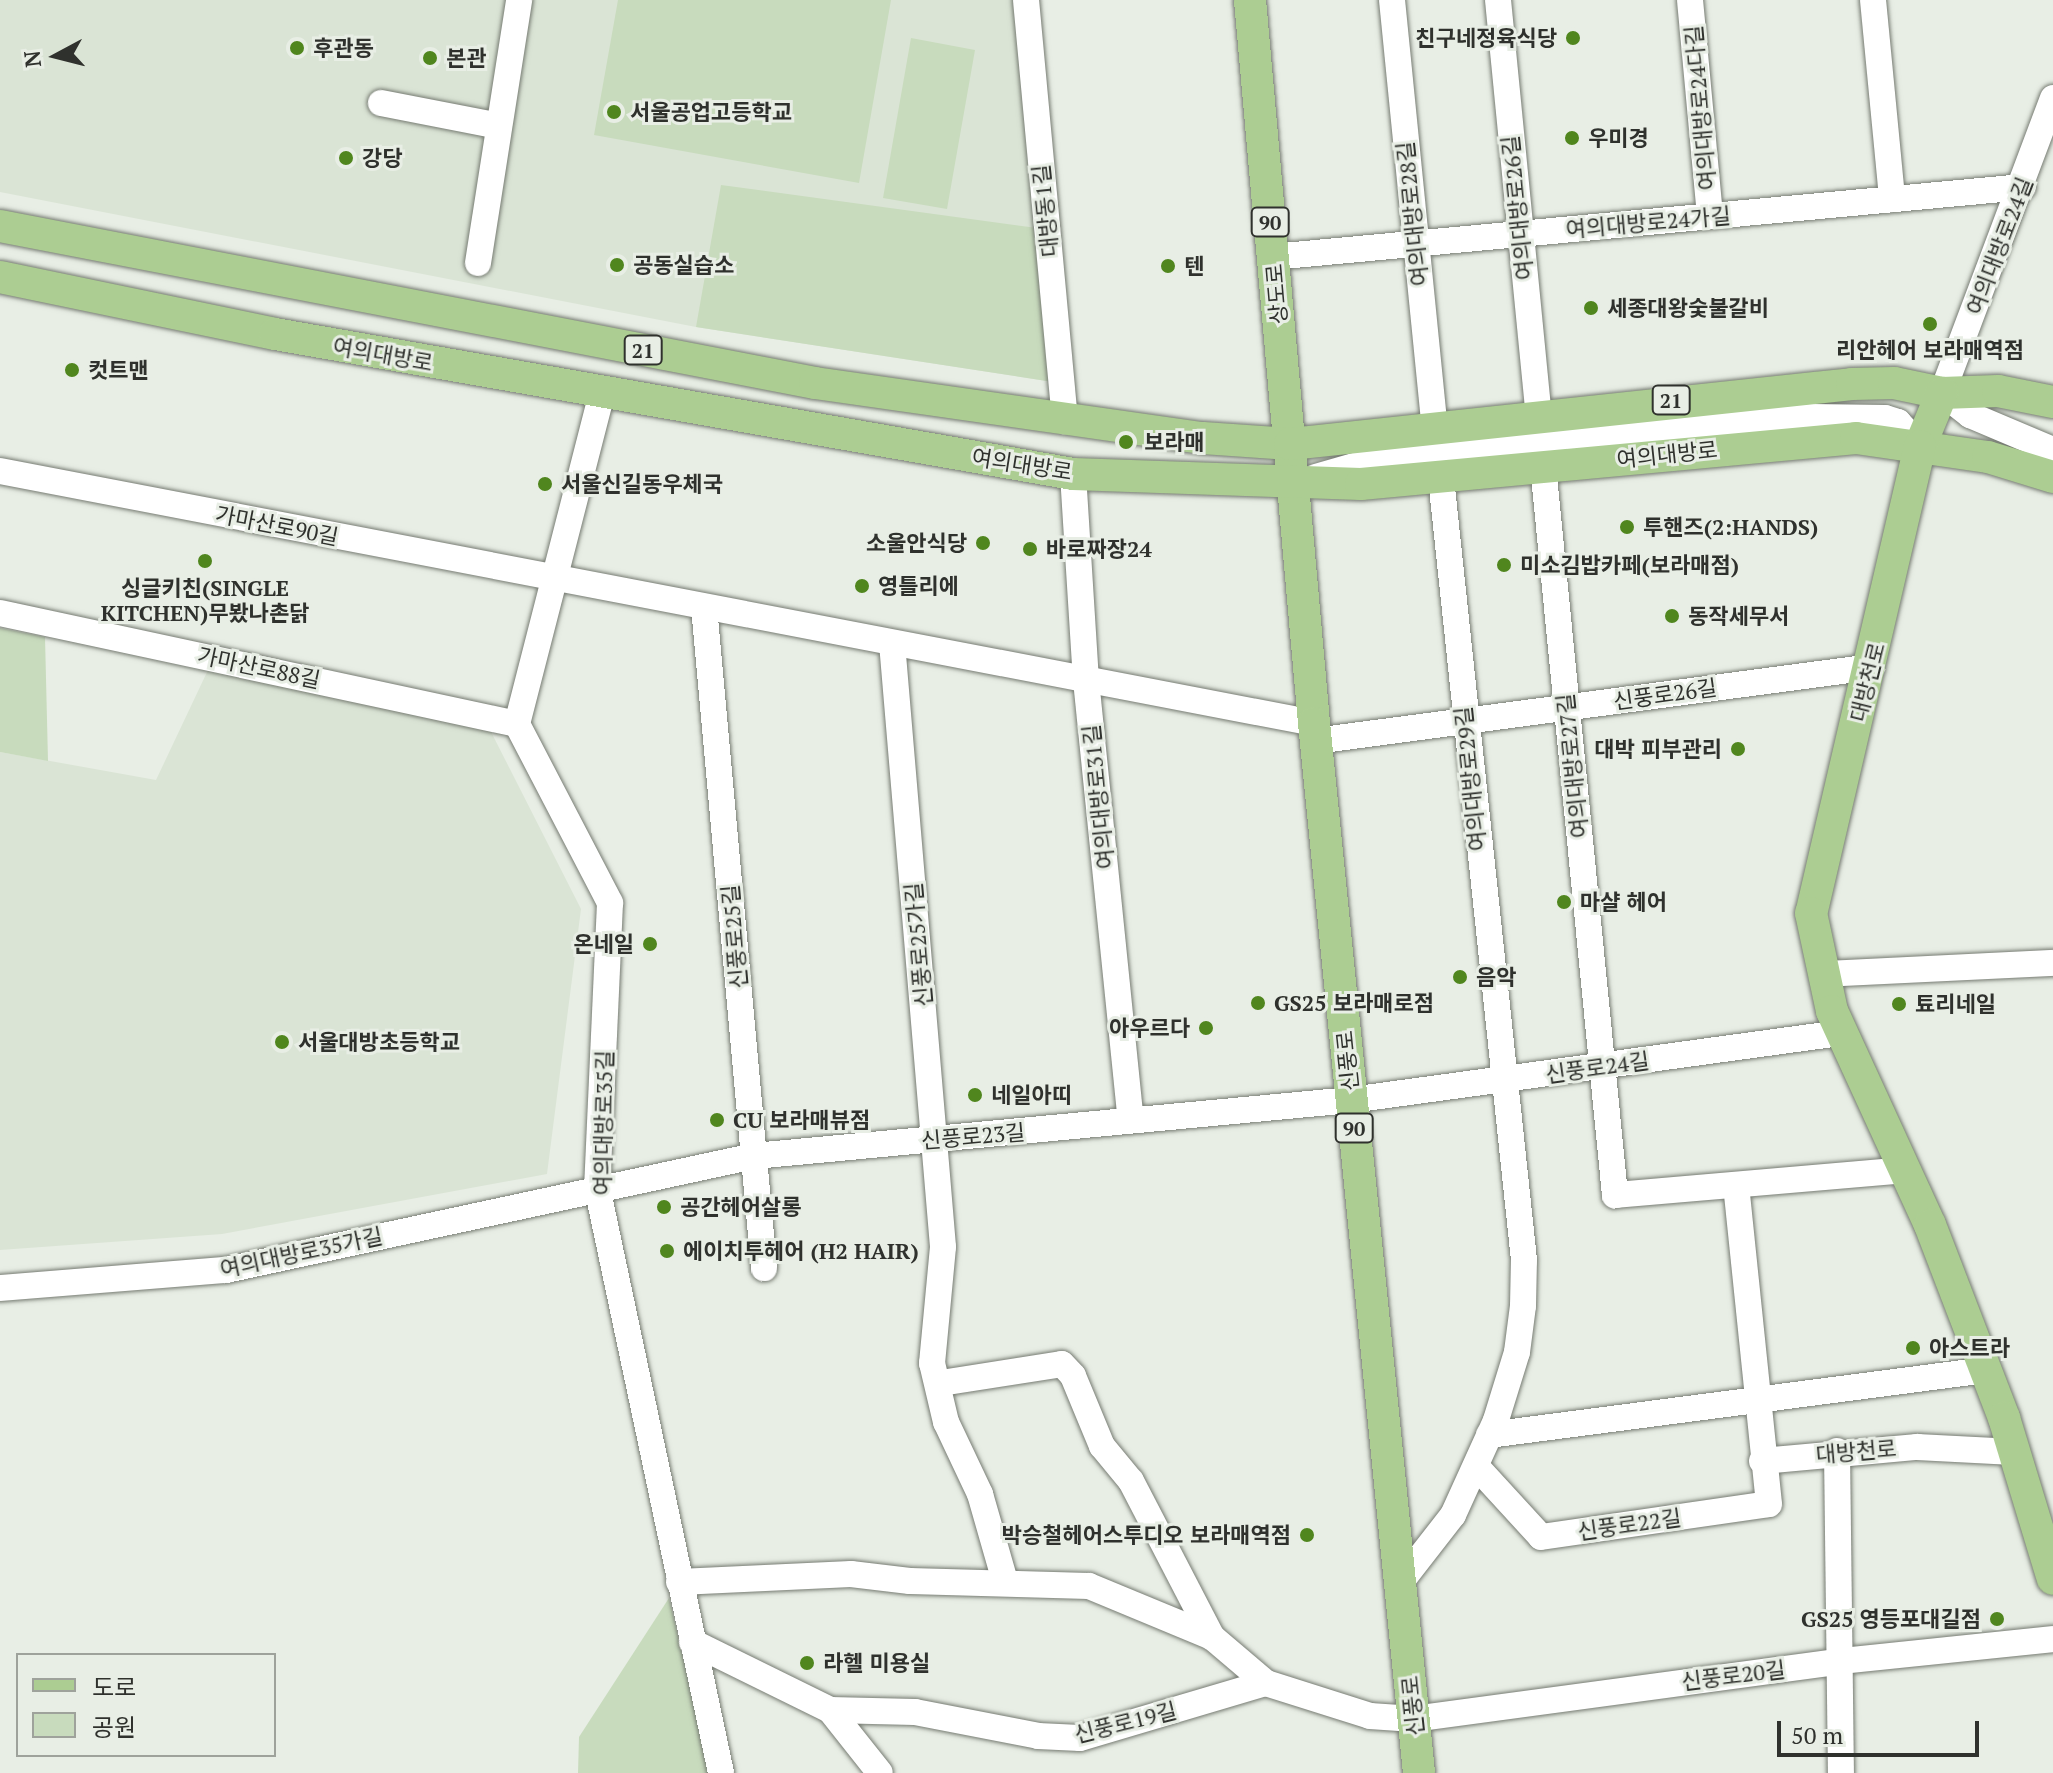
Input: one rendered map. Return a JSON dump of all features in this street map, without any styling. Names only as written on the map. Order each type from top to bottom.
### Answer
[{"type":"main road","name":"상도로","points":[[1250,0],[1290,444]]},
{"type":"main road","name":"21","points":[[0,226],[815,383],[1065,421],[1290,444],[1539,415],[1852,384],[1894,383],[1942,393],[1998,391],[2053,402]]},
{"type":"main road","name":"여의대방로","points":[[0,277],[602,393],[1073,474],[1293,483],[1441,478],[1856,438],[1988,457],[2053,477]]},
{"type":"main road","name":"대방천로","points":[[1942,393],[1920,446],[1872,667],[1811,913],[1824,974],[1842,1033],[1905,1170],[1986,1370],[2014,1452],[2050,1539],[2053,1579]]},
{"type":"main road","name":"신풍로","points":[[1290,444],[1314,732],[1419,1773]]},
{"type":"street","points":[[478,263],[519,0]]},
{"type":"street","name":"대방동1길","points":[[1026,0],[1065,421]]},
{"type":"street","name":"여의대방로28길","points":[[1392,0],[1414,244],[1435,428]]},
{"type":"street","name":"여의대방로26길","points":[[1498,0],[1539,415]]},
{"type":"street","name":"여의대방로24다길","points":[[1690,0],[1710,216]]},
{"type":"street","points":[[1873,0],[1892,199]]},
{"type":"street","name":"여의대방로24길","points":[[1942,393],[2023,187],[2053,98]]},
{"type":"street","points":[[381,103],[499,126]]},
{"type":"street","name":"여의대방로24가길","points":[[1273,257],[2023,187]]},
{"type":"street","points":[[517,724],[602,393]]},
{"type":"street","points":[[1942,393],[1970,415],[2053,450]]},
{"type":"street","points":[[1293,483],[1403,452],[1811,417],[1885,418],[1898,422],[1920,446]]},
{"type":"street","name":"여의대방로27길","points":[[1543,466],[1602,1067]]},
{"type":"street","name":"가마산로90길","points":[[0,471],[555,578]]},
{"type":"street","name":"여의대방로31길","points":[[1073,474],[1086,680],[1131,1120]]},
{"type":"street","name":"여의대방로29길","points":[[1441,478],[1464,721],[1504,1079]]},
{"type":"street","points":[[555,578],[1086,680],[1314,732]]},
{"type":"street","name":"신풍로25길","points":[[704,607],[764,1268]]},
{"type":"street","name":"가마산로88길","points":[[0,613],[517,724]]},
{"type":"street","name":"신풍로25가길","points":[[892,643],[943,1247],[932,1363],[941,1383],[946,1422],[980,1494],[1005,1581]]},
{"type":"street","name":"신풍로26길","points":[[1314,732],[1464,721],[1872,667]]},
{"type":"street","name":"여의대방로35길","points":[[517,724],[610,903],[597,1187],[721,1773]]},
{"type":"street","points":[[1824,974],[2053,963]]},
{"type":"street","name":"신풍로24길","points":[[1351,1100],[1842,1033]]},
{"type":"street","points":[[1602,1067],[1615,1195],[1905,1170]]},
{"type":"street","points":[[1400,1583],[1453,1515],[1489,1435],[1517,1352],[1523,1306],[1524,1260],[1504,1079]]},
{"type":"street","name":"신풍로23길","points":[[597,1187],[754,1156],[1351,1100]]},
{"type":"street","points":[[1736,1186],[1762,1461]]},
{"type":"street","name":"여의대방로35가길","points":[[0,1288],[226,1270],[597,1187]]},
{"type":"street","points":[[941,1383],[1062,1364],[1073,1376],[1102,1446],[1131,1481],[1155,1536],[1171,1553],[1212,1637]]},
{"type":"street","points":[[1489,1435],[1986,1370]]},
{"type":"street","name":"대방천로","points":[[1762,1461],[1837,1451],[1917,1447],[2014,1452]]},
{"type":"street","points":[[1837,1451],[1841,1773]]},
{"type":"street","name":"신풍로22길","points":[[1476,1466],[1541,1537],[1769,1504],[1762,1461]]},
{"type":"street","points":[[679,1582],[851,1574],[910,1581],[1005,1581],[1089,1586],[1212,1637],[1266,1683],[1370,1716],[1414,1719]]},
{"type":"street","name":"신풍로20길","points":[[1414,1719],[1841,1661],[2053,1639]]},
{"type":"street","points":[[692,1642],[830,1710],[880,1773]]},
{"type":"street","name":"신풍로19길","points":[[830,1710],[915,1712],[1038,1736],[1080,1738],[1266,1683]]},
{"type":"shaded area","name":"서울공업고등학교","points":[[0,0],[1019,0],[1053,382],[696,327],[0,192]]},
{"type":"shaded area","name":"서울대방초등학교","points":[[208,670],[485,720],[581,909],[547,1174],[222,1234],[0,1250],[0,752],[156,780]]},
{"type":"green space","points":[[618,0],[891,0],[859,183],[594,135]]},
{"type":"green space","points":[[911,38],[975,50],[947,209],[883,198]]},
{"type":"green space","points":[[721,185],[1037,228],[1053,382],[696,327]]},
{"type":"green space","points":[[0,628],[45,637],[48,761],[0,752]]},
{"type":"green space","points":[[669,1598],[710,1773],[578,1773],[579,1737]]},
{"type":"place","name":"친구네정육식당","points":[[1573,38]]},
{"type":"place","name":"후관동","points":[[297,48]]},
{"type":"place","name":"본관","points":[[430,58]]},
{"type":"place","name":"서울공업고등학교","points":[[614,112]]},
{"type":"place","name":"우미경","points":[[1572,138]]},
{"type":"place","name":"강당","points":[[346,158]]},
{"type":"place","name":"공동실습소","points":[[617,265]]},
{"type":"place","name":"텐","points":[[1168,266]]},
{"type":"place","name":"세종대왕숯불갈비","points":[[1591,308]]},
{"type":"place","name":"리안헤어 보라매역점","points":[[1930,324]]},
{"type":"place","name":"컷트맨","points":[[72,370]]},
{"type":"place","name":"보라매","points":[[1126,442]]},
{"type":"place","name":"서울신길동우체국","points":[[545,484]]},
{"type":"place","name":"투핸즈(2:HANDS)","points":[[1627,527]]},
{"type":"place","name":"소울안식당","points":[[983,543]]},
{"type":"place","name":"바로짜장24","points":[[1030,549]]},
{"type":"place","name":"싱글키친(SINGLE KITCHEN)무봤나촌닭","points":[[205,561]]},
{"type":"place","name":"미소김밥카페(보라매점)","points":[[1504,565]]},
{"type":"place","name":"영틀리에","points":[[862,586]]},
{"type":"place","name":"동작세무서","points":[[1672,616]]},
{"type":"place","name":"대박 피부관리","points":[[1738,749]]},
{"type":"place","name":"마샬 헤어","points":[[1564,902]]},
{"type":"place","name":"온네일","points":[[650,944]]},
{"type":"place","name":"음악","points":[[1460,977]]},
{"type":"place","name":"GS25 보라매로점","points":[[1258,1003]]},
{"type":"place","name":"툐리네일","points":[[1899,1004]]},
{"type":"place","name":"아우르다","points":[[1206,1028]]},
{"type":"place","name":"서울대방초등학교","points":[[282,1042]]},
{"type":"place","name":"네일아띠","points":[[975,1095]]},
{"type":"place","name":"CU 보라매뷰점","points":[[717,1120]]},
{"type":"place","name":"공간헤어살롱","points":[[664,1207]]},
{"type":"place","name":"에이치투헤어 (H2 HAIR)","points":[[667,1251]]},
{"type":"place","name":"아스트라","points":[[1913,1348]]},
{"type":"place","name":"박승철헤어스투디오 보라매역점","points":[[1307,1535]]},
{"type":"place","name":"GS25 영등포대길점","points":[[1997,1619]]},
{"type":"place","name":"라헬 미용실","points":[[807,1663]]}]
